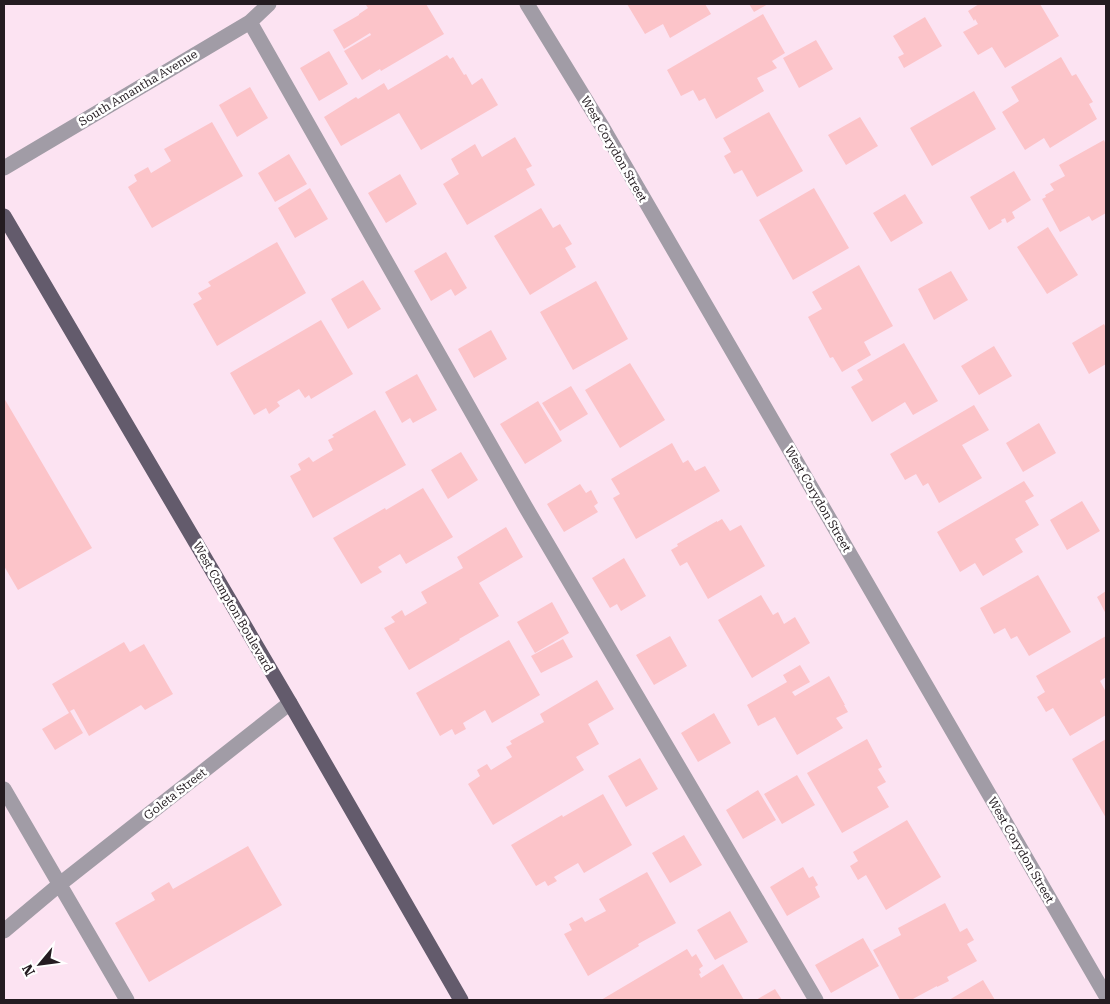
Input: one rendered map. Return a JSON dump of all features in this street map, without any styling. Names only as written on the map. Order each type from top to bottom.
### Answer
[{"type":"main road","name":"West Compton Boulevard","points":[[4,216],[461,1000]]},
{"type":"street","name":"South Amantha Avenue","points":[[4,168],[250,22],[269,4]]},
{"type":"street","name":"West Corydon Street","points":[[527,4],[603,128],[1106,996]]},
{"type":"street","points":[[250,22],[525,506],[816,1000]]},
{"type":"street","name":"Goleta Street","points":[[4,931],[60,884],[290,704]]},
{"type":"street","points":[[4,789],[127,1000]]},
{"type":"building","points":[[426,4],[444,34],[362,80],[344,51],[371,35],[370,33],[344,49],[333,30],[359,15],[368,8],[366,5]]},
{"type":"building","points":[[627,4],[705,4],[711,14],[670,38],[663,24],[645,34]]},
{"type":"building","points":[[749,4],[768,4],[754,12]]},
{"type":"building","points":[[979,4],[1040,4],[1059,36],[1005,68],[992,47],[978,55],[963,32],[978,24],[968,11]]},
{"type":"building","points":[[763,14],[785,53],[772,61],[777,68],[757,78],[764,91],[716,119],[705,98],[699,101],[693,90],[681,96],[667,70]]},
{"type":"building","points":[[925,17],[942,46],[904,68],[898,57],[904,54],[893,36]]},
{"type":"building","points":[[816,40],[833,69],[799,88],[783,58]]},
{"type":"building","points":[[329,51],[348,84],[319,101],[300,68]]},
{"type":"building","points":[[447,55],[450,59],[453,57],[472,85],[482,78],[498,105],[421,150],[399,113],[341,146],[324,117],[356,97],[358,99],[384,83],[388,90]]},
{"type":"building","points":[[1061,57],[1072,76],[1076,74],[1093,102],[1089,104],[1097,119],[1050,148],[1044,138],[1025,150],[1002,112],[1019,101],[1011,87]]},
{"type":"building","points":[[250,87],[268,118],[237,137],[219,105]]},
{"type":"building","points":[[974,91],[996,129],[932,166],[910,128]]},
{"type":"building","points":[[769,112],[803,171],[757,197],[742,170],[734,174],[724,156],[731,152],[723,138]]},
{"type":"building","points":[[860,117],[878,146],[846,165],[828,135]]},
{"type":"building","points":[[212,122],[243,176],[152,228],[128,187],[137,181],[134,175],[148,167],[151,173],[171,161],[164,149]]},
{"type":"building","points":[[515,137],[532,166],[526,169],[535,185],[467,225],[443,184],[459,174],[451,159],[475,144],[482,157]]},
{"type":"building","points":[[1104,140],[1106,145],[1106,213],[1092,221],[1089,216],[1060,232],[1042,199],[1054,190],[1050,184],[1065,176],[1059,165]]},
{"type":"building","points":[[289,154],[307,184],[275,202],[258,173]]},
{"type":"building","points":[[1014,171],[1031,200],[1012,212],[1015,218],[1007,223],[1005,218],[989,230],[970,197]]},
{"type":"building","points":[[400,174],[417,204],[386,223],[368,193]]},
{"type":"building","points":[[310,188],[328,219],[295,238],[278,208]]},
{"type":"building","points":[[814,188],[849,248],[793,280],[759,220]]},
{"type":"building","points":[[905,194],[923,223],[891,242],[873,213]]},
{"type":"building","points":[[541,208],[553,228],[560,224],[572,244],[565,248],[576,267],[530,295],[494,236]]},
{"type":"building","points":[[1048,227],[1078,275],[1047,294],[1017,247]]},
{"type":"building","points":[[277,242],[306,293],[217,346],[193,304],[202,299],[198,293],[211,286],[208,282]]},
{"type":"building","points":[[446,252],[467,288],[455,296],[451,289],[431,301],[414,271]]},
{"type":"building","points":[[859,265],[893,326],[864,342],[871,355],[842,372],[833,357],[830,358],[808,317],[822,309],[812,292]]},
{"type":"building","points":[[951,271],[968,300],[934,320],[918,289]]},
{"type":"building","points":[[363,280],[381,309],[348,329],[331,299]]},
{"type":"building","points":[[596,281],[628,339],[573,370],[540,312]]},
{"type":"building","points":[[321,320],[353,374],[311,399],[309,395],[305,398],[299,389],[277,402],[280,406],[269,414],[266,408],[254,415],[230,373]]},
{"type":"building","points":[[1104,324],[1106,328],[1106,364],[1089,374],[1072,343]]},
{"type":"building","points":[[491,330],[507,359],[474,378],[458,349]]},
{"type":"building","points":[[904,343],[938,401],[913,415],[905,402],[872,422],[851,387],[863,380],[857,370]]},
{"type":"building","points":[[994,346],[1012,376],[979,395],[961,366]]},
{"type":"building","points":[[630,363],[665,420],[620,448],[585,390]]},
{"type":"building","points":[[417,374],[437,410],[413,423],[410,418],[402,423],[385,392]]},
{"type":"building","points":[[571,386],[588,414],[560,431],[542,403]]},
{"type":"building","points":[[4,398],[92,548],[18,590],[4,566]]},
{"type":"building","points":[[538,401],[562,441],[525,464],[500,424]]},
{"type":"building","points":[[974,405],[989,430],[962,445],[982,478],[939,503],[928,483],[923,486],[916,474],[905,480],[890,454]]},
{"type":"building","points":[[375,410],[406,465],[313,518],[290,476],[301,470],[298,464],[309,457],[313,462],[333,450],[328,440],[334,437],[332,435]]},
{"type":"building","points":[[1039,423],[1056,453],[1023,472],[1006,443]]},
{"type":"building","points":[[672,443],[683,463],[688,460],[695,471],[705,466],[720,491],[636,539],[613,498],[620,494],[611,479]]},
{"type":"building","points":[[461,452],[478,480],[448,499],[431,470]]},
{"type":"building","points":[[1024,481],[1034,496],[1025,501],[1039,525],[1015,539],[1023,552],[983,576],[975,563],[960,572],[937,532]]},
{"type":"building","points":[[580,484],[586,493],[591,490],[598,503],[594,506],[598,512],[564,532],[547,504]]},
{"type":"building","points":[[423,488],[453,537],[406,564],[400,554],[378,567],[382,572],[361,584],[333,538]]},
{"type":"building","points":[[1082,501],[1100,531],[1067,550],[1050,520]]},
{"type":"building","points":[[722,519],[730,531],[741,525],[765,566],[708,599],[687,562],[680,566],[671,550],[678,546],[677,544]]},
{"type":"building","points":[[506,527],[523,557],[479,583],[499,616],[409,670],[384,628],[395,622],[391,617],[402,610],[405,616],[427,603],[421,592],[463,568],[457,557]]},
{"type":"building","points":[[624,558],[646,596],[621,611],[617,604],[610,608],[592,578]]},
{"type":"building","points":[[1038,575],[1071,632],[1029,656],[1017,636],[1011,639],[1005,628],[994,634],[980,608]]},
{"type":"building","points":[[1106,591],[1106,614],[1097,597]]},
{"type":"building","points":[[761,595],[773,615],[778,612],[784,624],[795,617],[810,643],[752,678],[718,620]]},
{"type":"building","points":[[552,602],[569,633],[535,653],[517,622]]},
{"type":"building","points":[[670,636],[687,666],[654,685],[636,655]]},
{"type":"building","points":[[1106,636],[1106,677],[1100,681],[1106,692],[1106,715],[1070,736],[1053,708],[1046,712],[1037,697],[1045,692],[1036,676]]},
{"type":"building","points":[[563,639],[573,657],[541,673],[531,656]]},
{"type":"building","points":[[509,640],[540,695],[492,723],[485,710],[463,723],[466,729],[455,735],[452,729],[440,736],[416,693]]},
{"type":"building","points":[[124,642],[130,652],[144,644],[173,694],[145,710],[141,705],[89,736],[74,709],[70,711],[83,733],[55,750],[42,729],[69,713],[52,684]]},
{"type":"building","points":[[800,665],[810,682],[792,692],[795,696],[829,676],[848,712],[836,718],[843,728],[797,755],[775,717],[758,726],[747,705],[787,682],[783,675]]},
{"type":"building","points":[[597,680],[614,709],[588,724],[599,744],[576,757],[584,770],[493,825],[468,784],[480,776],[477,770],[487,764],[491,770],[512,757],[506,747],[512,744],[510,741],[544,722],[540,714]]},
{"type":"building","points":[[714,713],[731,743],[698,762],[681,733]]},
{"type":"building","points":[[867,739],[882,767],[878,769],[886,782],[877,787],[889,807],[842,833],[807,773]]},
{"type":"building","points":[[1106,739],[1106,818],[1072,759]]},
{"type":"building","points":[[640,758],[658,789],[626,807],[608,776]]},
{"type":"building","points":[[797,775],[815,805],[782,824],[764,794]]},
{"type":"building","points":[[758,790],[776,820],[743,839],[726,810]]},
{"type":"building","points":[[603,794],[632,845],[584,873],[578,863],[554,877],[557,881],[548,886],[545,881],[536,886],[511,845],[562,815],[563,817]]},
{"type":"building","points":[[907,820],[941,877],[886,910],[866,875],[858,880],[850,866],[858,861],[853,852]]},
{"type":"building","points":[[684,835],[702,865],[670,883],[652,853]]},
{"type":"building","points":[[248,846],[282,905],[149,982],[115,923],[155,900],[151,893],[169,882],[173,889]]},
{"type":"building","points":[[803,867],[809,878],[813,876],[818,885],[815,887],[820,897],[787,916],[770,887]]},
{"type":"building","points":[[647,872],[676,923],[638,944],[639,946],[588,976],[564,934],[572,930],[569,924],[582,917],[585,922],[606,911],[599,899]]},
{"type":"building","points":[[945,903],[960,932],[967,928],[974,940],[967,944],[977,961],[947,977],[949,981],[911,1000],[900,1000],[873,950],[901,935],[898,928]]},
{"type":"building","points":[[730,911],[748,942],[715,960],[697,930]]},
{"type":"building","points":[[863,938],[879,966],[831,993],[815,965]]},
{"type":"building","points":[[687,949],[692,957],[696,954],[703,966],[699,969],[701,978],[723,964],[744,1000],[601,1000]]},
{"type":"building","points":[[983,980],[995,1000],[949,1000]]},
{"type":"building","points":[[775,989],[782,1000],[756,1000]]}]
